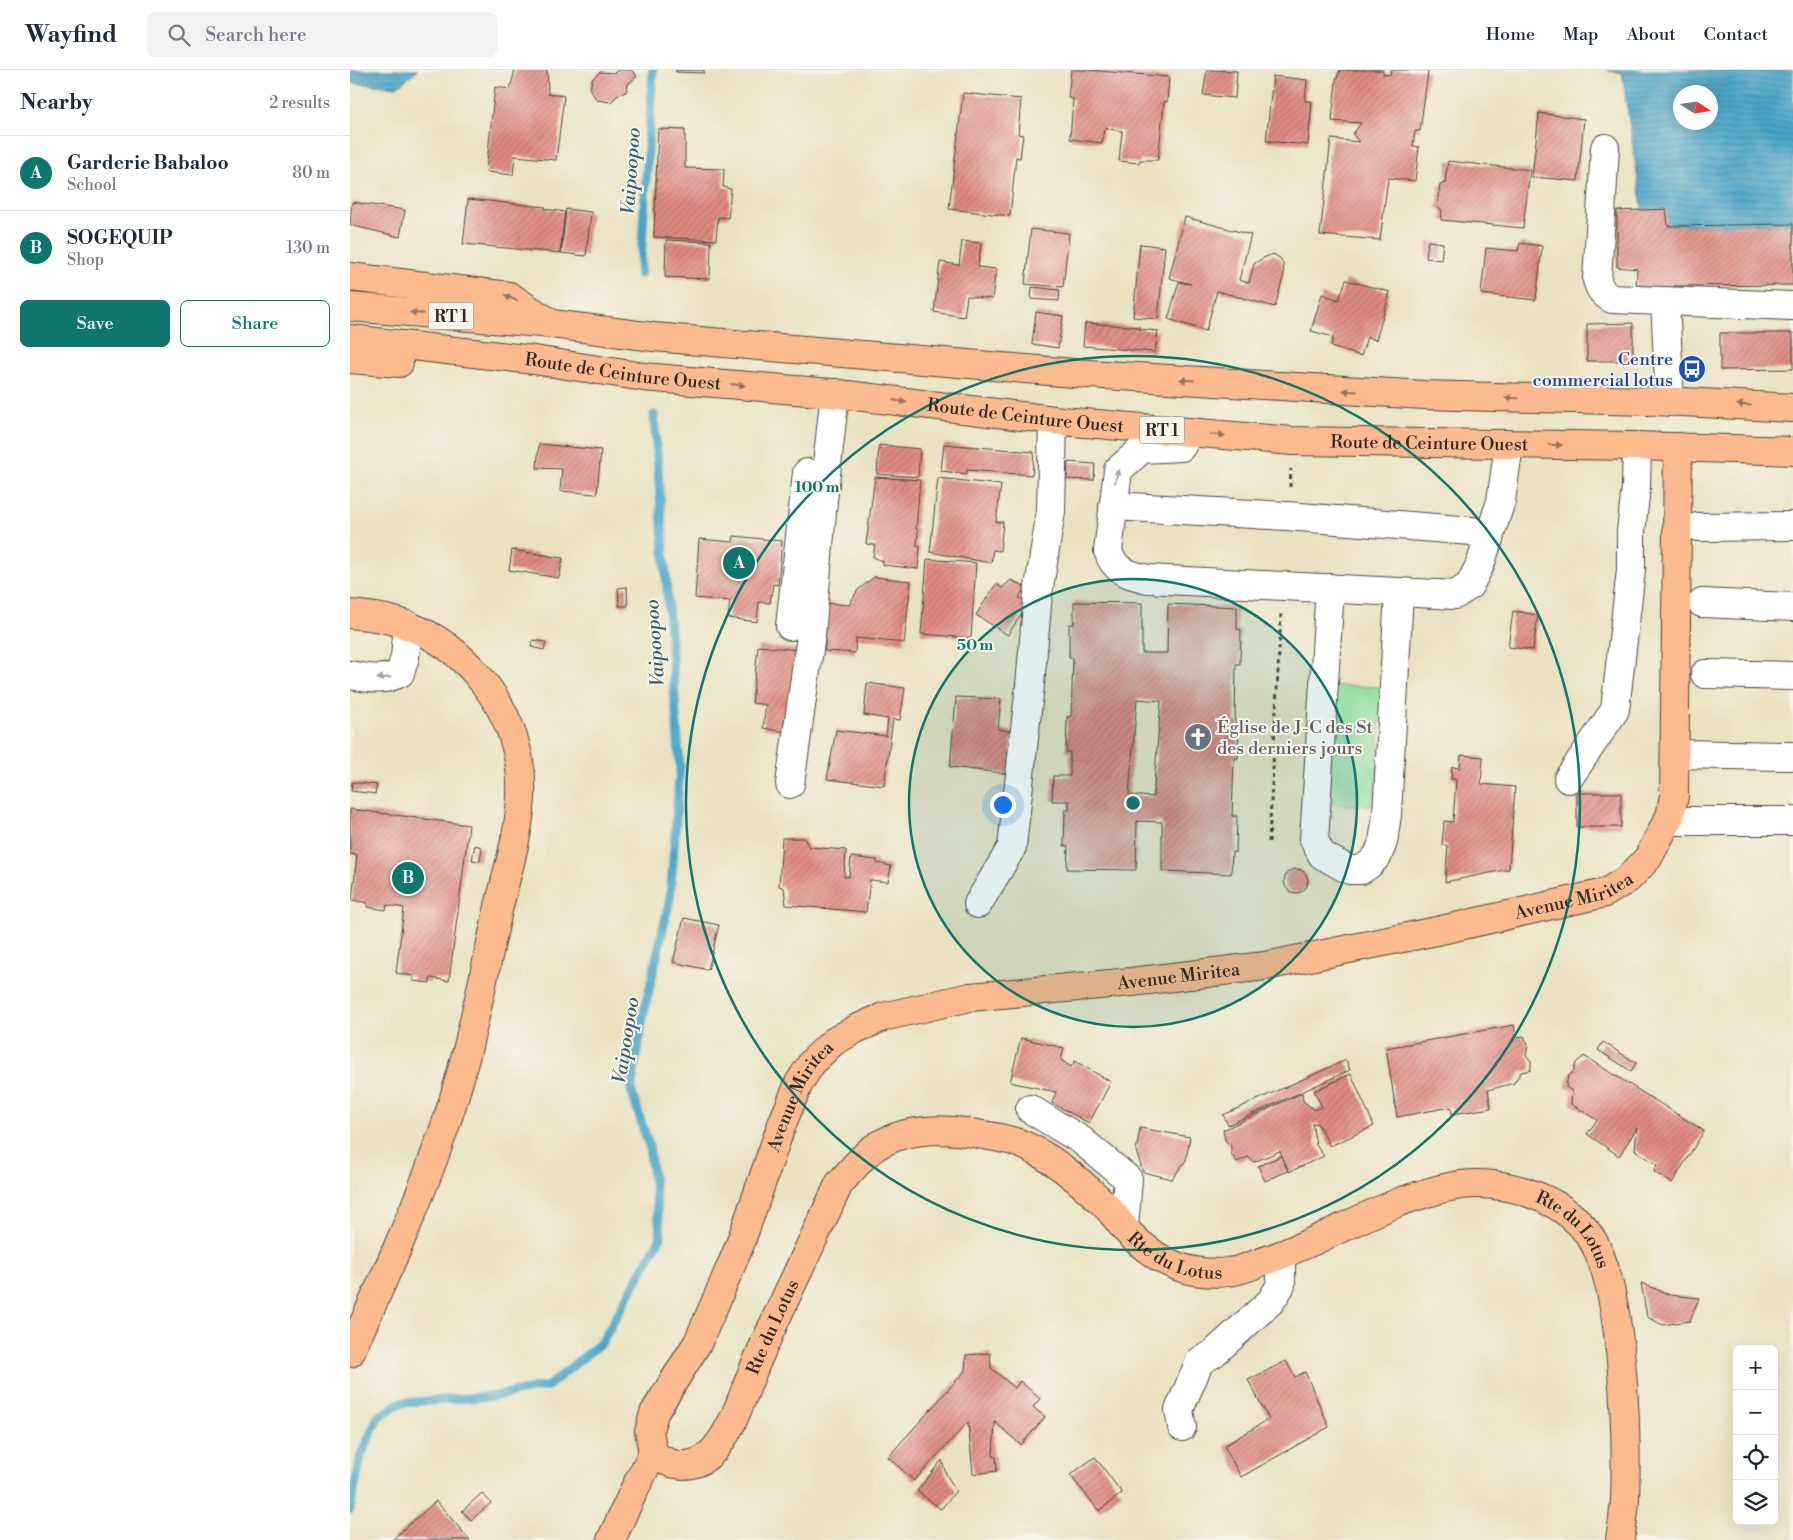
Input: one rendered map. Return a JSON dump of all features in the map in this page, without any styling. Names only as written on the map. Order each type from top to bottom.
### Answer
[{"type":"main road","points":[[350,277],[510,296],[552,324]]},
{"type":"main road","name":"RT 1","points":[[350,307],[552,324],[654,337],[1074,373],[1424,395],[1670,402],[1793,408]]},
{"type":"main road","name":"Route de Ceinture Ouest","points":[[350,339],[534,360],[644,376],[826,393],[1053,420],[1292,441],[1637,446],[1793,451]]},
{"type":"main road","points":[[350,358],[492,371],[534,360]]},
{"type":"main road","name":"Avenue Miritea","points":[[653,1453],[649,1431],[654,1413],[698,1342],[739,1247],[782,1124],[799,1083],[813,1061],[833,1042],[883,1017],[970,997],[1131,982],[1265,966],[1464,925],[1605,893],[1628,879],[1646,861],[1668,821],[1674,796],[1678,447]]},
{"type":"main road","points":[[350,614],[382,618],[408,625],[432,636],[472,669],[487,688],[510,725],[519,763],[522,798],[462,1069],[451,1108],[439,1145],[420,1192],[358,1319],[350,1353]]},
{"type":"main road","name":"Rte du Lotus","points":[[653,1453],[671,1463],[696,1464],[720,1443],[839,1184],[871,1150],[890,1140],[910,1133],[935,1129],[977,1133],[1024,1145],[1044,1155],[1104,1204],[1124,1228],[1160,1258],[1181,1267],[1206,1272],[1230,1272],[1274,1258],[1406,1200],[1463,1185],[1510,1187],[1554,1204],[1573,1217],[1587,1232],[1599,1250],[1609,1283],[1618,1334],[1624,1396],[1625,1503],[1620,1540]]},
{"type":"main road","points":[[611,1540],[653,1453]]},
{"type":"street","points":[[1605,148],[1597,280],[1599,288],[1604,295],[1612,299],[1793,306]]},
{"type":"street","points":[[1665,301],[1670,402]]},
{"type":"street","points":[[790,626],[805,489],[826,393]]},
{"type":"street","points":[[790,784],[811,635],[823,500],[826,393]]},
{"type":"street","points":[[978,904],[1012,847],[1038,594],[1051,511],[1053,420]]},
{"type":"street","points":[[1186,432],[1181,447],[1142,449],[1118,470],[1108,551],[1110,560],[1117,568],[1129,575],[1148,579],[1455,594],[1469,586],[1480,565],[1501,501],[1509,444]]},
{"type":"street","points":[[1568,779],[1615,710],[1630,579],[1637,446]]},
{"type":"street","points":[[1113,506],[1287,516],[1472,531],[1489,539]]},
{"type":"street","points":[[1698,527],[1793,526]]},
{"type":"street","points":[[1330,588],[1314,840],[1322,855],[1350,870],[1361,870],[1370,864],[1378,855],[1383,842],[1387,815],[1398,592]]},
{"type":"street","points":[[1702,603],[1793,607]]},
{"type":"street","points":[[350,675],[382,680],[400,673],[405,657],[408,625]]},
{"type":"street","points":[[1705,674],[1793,676]]},
{"type":"street","points":[[1675,754],[1793,756]]},
{"type":"street","points":[[1668,821],[1793,821]]},
{"type":"street","points":[[1030,1109],[1081,1140],[1128,1179],[1124,1228]]},
{"type":"street","points":[[1182,1427],[1179,1410],[1200,1361],[1214,1353],[1271,1301],[1282,1285],[1281,1263],[1274,1258]]},
{"type":"path","points":[[1287,516],[1292,441]]},
{"type":"path","points":[[1269,842],[1283,586]]},
{"type":"green space","points":[[1325,685],[1381,687],[1376,806],[1319,804]]},
{"type":"water","points":[[350,70],[418,70],[397,87],[350,83]]},
{"type":"water","points":[[1606,70],[1793,70],[1793,227],[1670,225],[1642,208],[1622,73]]},
{"type":"building","points":[[515,70],[547,70],[548,94],[564,96],[556,160],[515,156],[513,175],[486,172],[495,87],[510,89]]},
{"type":"building","points":[[618,70],[631,70],[637,76],[628,84],[626,92],[619,94],[611,102],[597,100],[590,90],[592,79],[600,72],[614,73]]},
{"type":"building","points":[[676,70],[704,70],[704,73],[676,72]]},
{"type":"building","points":[[1071,70],[1169,77],[1167,102],[1164,102],[1158,160],[1140,160],[1139,163],[1119,161],[1122,131],[1104,128],[1102,143],[1070,139],[1073,99],[1068,98]]},
{"type":"building","points":[[1207,70],[1237,71],[1235,98],[1203,95]]},
{"type":"building","points":[[1340,70],[1383,70],[1383,74],[1390,75],[1391,70],[1426,70],[1428,72],[1420,131],[1415,131],[1413,146],[1419,147],[1415,181],[1388,178],[1380,240],[1320,235],[1331,139],[1359,142],[1353,134],[1361,123],[1332,121],[1336,80]]},
{"type":"building","points":[[1273,76],[1307,80],[1305,101],[1312,101],[1308,145],[1266,141]]},
{"type":"building","points":[[963,93],[1021,99],[1018,134],[1023,135],[1020,158],[1016,157],[1010,216],[949,209]]},
{"type":"building","points":[[1539,113],[1584,119],[1578,181],[1532,177]]},
{"type":"building","points":[[658,129],[685,130],[685,168],[724,169],[723,187],[731,189],[728,218],[718,217],[716,240],[654,237]]},
{"type":"building","points":[[1448,161],[1530,170],[1523,228],[1441,220],[1442,210],[1437,208],[1440,185],[1445,183]]},
{"type":"building","points":[[468,199],[546,207],[545,209],[565,212],[560,253],[463,244]]},
{"type":"building","points":[[352,202],[405,210],[400,237],[350,225]]},
{"type":"building","points":[[566,209],[591,212],[586,256],[561,253]]},
{"type":"building","points":[[1666,209],[1668,226],[1793,224],[1793,285],[1674,286],[1674,295],[1636,294],[1637,269],[1617,267],[1617,211]]},
{"type":"building","points":[[1185,217],[1251,235],[1239,280],[1249,283],[1254,264],[1263,258],[1273,254],[1280,258],[1284,274],[1275,307],[1217,291],[1206,331],[1168,319],[1179,282],[1191,284],[1169,278]]},
{"type":"building","points":[[1031,229],[1069,233],[1063,287],[1025,284]]},
{"type":"building","points":[[666,240],[711,242],[710,279],[665,277]]},
{"type":"building","points":[[962,241],[981,243],[978,267],[996,269],[992,299],[967,296],[964,317],[934,312],[940,262],[959,265]]},
{"type":"building","points":[[1428,241],[1443,243],[1441,260],[1426,258]]},
{"type":"building","points":[[1520,243],[1542,246],[1536,300],[1481,294],[1486,248],[1518,251]]},
{"type":"building","points":[[1140,244],[1165,247],[1158,319],[1133,317]]},
{"type":"building","points":[[1346,280],[1390,292],[1376,340],[1367,337],[1361,356],[1331,347],[1333,337],[1311,331],[1322,294],[1339,300]]},
{"type":"building","points":[[1032,287],[1060,290],[1059,301],[1031,299]]},
{"type":"building","points":[[1036,312],[1063,316],[1058,348],[1032,344]]},
{"type":"building","points":[[1085,323],[1140,327],[1139,329],[1158,331],[1155,352],[1083,346]]},
{"type":"building","points":[[1633,323],[1633,361],[1587,361],[1587,324]]},
{"type":"building","points":[[1720,333],[1793,333],[1793,369],[1720,370]]},
{"type":"building","points":[[539,444],[601,450],[597,494],[560,491],[562,469],[537,468]]},
{"type":"building","points":[[944,444],[1034,452],[1032,475],[967,470],[967,474],[941,471]]},
{"type":"building","points":[[879,445],[920,449],[918,477],[877,474]]},
{"type":"building","points":[[1068,462],[1095,464],[1094,480],[1067,479]]},
{"type":"building","points":[[875,477],[920,480],[916,529],[918,530],[917,546],[920,546],[918,569],[883,565],[883,561],[873,557],[875,545],[866,544]]},
{"type":"building","points":[[938,478],[1001,485],[996,522],[1003,522],[1000,551],[993,550],[991,563],[930,552]]},
{"type":"building","points":[[734,536],[782,541],[778,585],[773,584],[770,603],[759,602],[757,622],[728,618],[730,601],[695,598],[699,539],[733,542]]},
{"type":"building","points":[[512,550],[563,558],[559,578],[509,570]]},
{"type":"building","points":[[927,559],[976,563],[971,638],[921,634]]},
{"type":"building","points":[[874,577],[911,581],[904,643],[856,638],[855,653],[825,651],[825,636],[820,636],[824,603],[849,605],[858,590]]},
{"type":"building","points":[[1011,580],[1025,587],[1019,598],[1028,603],[1008,635],[976,615],[996,584],[1002,588]]},
{"type":"building","points":[[627,587],[628,606],[619,606],[618,588]]},
{"type":"building","name":"Église de J-C des St des derniers jours","points":[[1074,602],[1142,603],[1142,653],[1167,653],[1168,604],[1237,607],[1237,629],[1241,630],[1240,664],[1236,664],[1235,722],[1239,722],[1238,758],[1234,758],[1232,816],[1237,816],[1236,852],[1232,852],[1231,874],[1162,871],[1162,822],[1137,821],[1136,870],[1067,869],[1068,846],[1064,846],[1065,810],[1069,810],[1069,801],[1052,801],[1053,776],[1070,776],[1070,752],[1066,752],[1067,717],[1071,716],[1073,658],[1069,658],[1069,624],[1074,624]],"holes":[[[1137,699],[1161,701],[1153,797],[1129,795]]]},
{"type":"building","points":[[1513,611],[1538,615],[1533,650],[1508,647]]},
{"type":"building","points":[[533,640],[546,642],[544,650],[531,647]]},
{"type":"building","points":[[758,646],[799,650],[791,733],[763,728],[766,705],[752,703]]},
{"type":"building","points":[[867,683],[905,688],[900,720],[893,719],[884,786],[827,779],[836,730],[886,736],[888,719],[864,715]]},
{"type":"building","points":[[956,697],[1001,699],[998,729],[1013,732],[1010,774],[950,767]]},
{"type":"building","points":[[1461,755],[1483,757],[1481,784],[1515,787],[1509,869],[1445,882],[1448,846],[1442,845],[1444,821],[1453,822],[1456,779],[1451,779],[1452,767],[1460,768]]},
{"type":"building","points":[[352,782],[377,785],[375,794],[351,791]]},
{"type":"building","points":[[1577,793],[1621,793],[1621,827],[1577,827]]},
{"type":"building","points":[[350,809],[469,825],[449,981],[431,978],[430,983],[413,981],[413,976],[396,973],[404,908],[387,905],[386,910],[368,907],[368,903],[352,900],[357,855],[350,854]]},
{"type":"building","points":[[782,838],[804,838],[809,847],[846,850],[844,877],[849,877],[851,857],[877,860],[877,863],[891,866],[888,882],[870,880],[866,912],[786,905],[784,888],[779,886]]},
{"type":"building","points":[[475,845],[482,847],[480,861],[472,860]]},
{"type":"building","points":[[1296,869],[1304,873],[1308,881],[1304,889],[1296,893],[1288,889],[1284,881],[1288,873]]},
{"type":"building","points":[[684,918],[719,925],[708,970],[673,962]]},
{"type":"building","points":[[1514,1025],[1516,1037],[1524,1036],[1528,1045],[1526,1055],[1531,1061],[1531,1070],[1521,1072],[1514,1083],[1488,1090],[1491,1108],[1452,1114],[1451,1107],[1397,1117],[1386,1048]]},
{"type":"building","points":[[1021,1038],[1064,1048],[1061,1060],[1071,1067],[1075,1061],[1111,1082],[1089,1123],[1052,1103],[1056,1092],[1010,1082]]},
{"type":"building","points":[[1603,1042],[1636,1063],[1631,1071],[1598,1050]]},
{"type":"building","points":[[1584,1056],[1704,1131],[1672,1183],[1654,1172],[1657,1165],[1635,1150],[1637,1128],[1619,1156],[1587,1134],[1597,1120],[1571,1104],[1572,1091],[1566,1087],[1568,1076],[1573,1072],[1576,1063]]},
{"type":"building","points":[[1346,1060],[1350,1070],[1228,1125],[1223,1115]]},
{"type":"building","points":[[1351,1074],[1374,1126],[1330,1146],[1318,1124],[1312,1123],[1316,1145],[1324,1156],[1289,1172],[1280,1151],[1254,1162],[1248,1157],[1237,1162],[1231,1154],[1231,1146],[1225,1140],[1223,1130],[1302,1093],[1303,1101],[1315,1110],[1322,1107],[1314,1091]]},
{"type":"building","points":[[1140,1128],[1190,1137],[1186,1160],[1172,1179],[1143,1172],[1136,1151]]},
{"type":"building","points":[[1281,1156],[1288,1171],[1265,1181],[1258,1166]]},
{"type":"building","points":[[1641,1283],[1670,1295],[1699,1298],[1690,1321],[1663,1325],[1647,1317]]},
{"type":"building","points":[[990,1353],[991,1368],[1015,1388],[1020,1381],[1040,1399],[1033,1407],[1045,1417],[1021,1445],[995,1422],[993,1456],[996,1457],[997,1471],[973,1474],[968,1422],[914,1481],[888,1457],[965,1371],[966,1355]]},
{"type":"building","points":[[1286,1361],[1295,1377],[1305,1372],[1329,1427],[1241,1477],[1224,1446],[1269,1419],[1248,1380]]},
{"type":"building","points":[[1095,1457],[1122,1493],[1099,1511],[1070,1475]]},
{"type":"building","points":[[942,1460],[946,1474],[956,1491],[941,1509],[917,1491]]},
{"type":"building","points":[[482,1493],[491,1503],[471,1520],[462,1511]]},
{"type":"building","points":[[436,1501],[470,1540],[392,1540]]},
{"type":"waterway","name":"Vaipoopoo","points":[[640,274],[653,70]]},
{"type":"waterway","name":"Vaipoopoo","points":[[350,1510],[361,1456],[378,1417],[400,1403],[494,1396],[548,1386],[602,1342],[661,1237],[649,1146],[631,1090],[643,1017],[670,898],[680,767],[654,415]]},
{"type":"place","name":"Centre commercial lotus","points":[[1692,369]]},
{"type":"place","name":"Garderie Babaloo","points":[[739,563]]},
{"type":"place","name":"Église de J-C des St des derniers jours","points":[[1198,737]]},
{"type":"place","name":"SOGEQUIP","points":[[408,878]]}]
